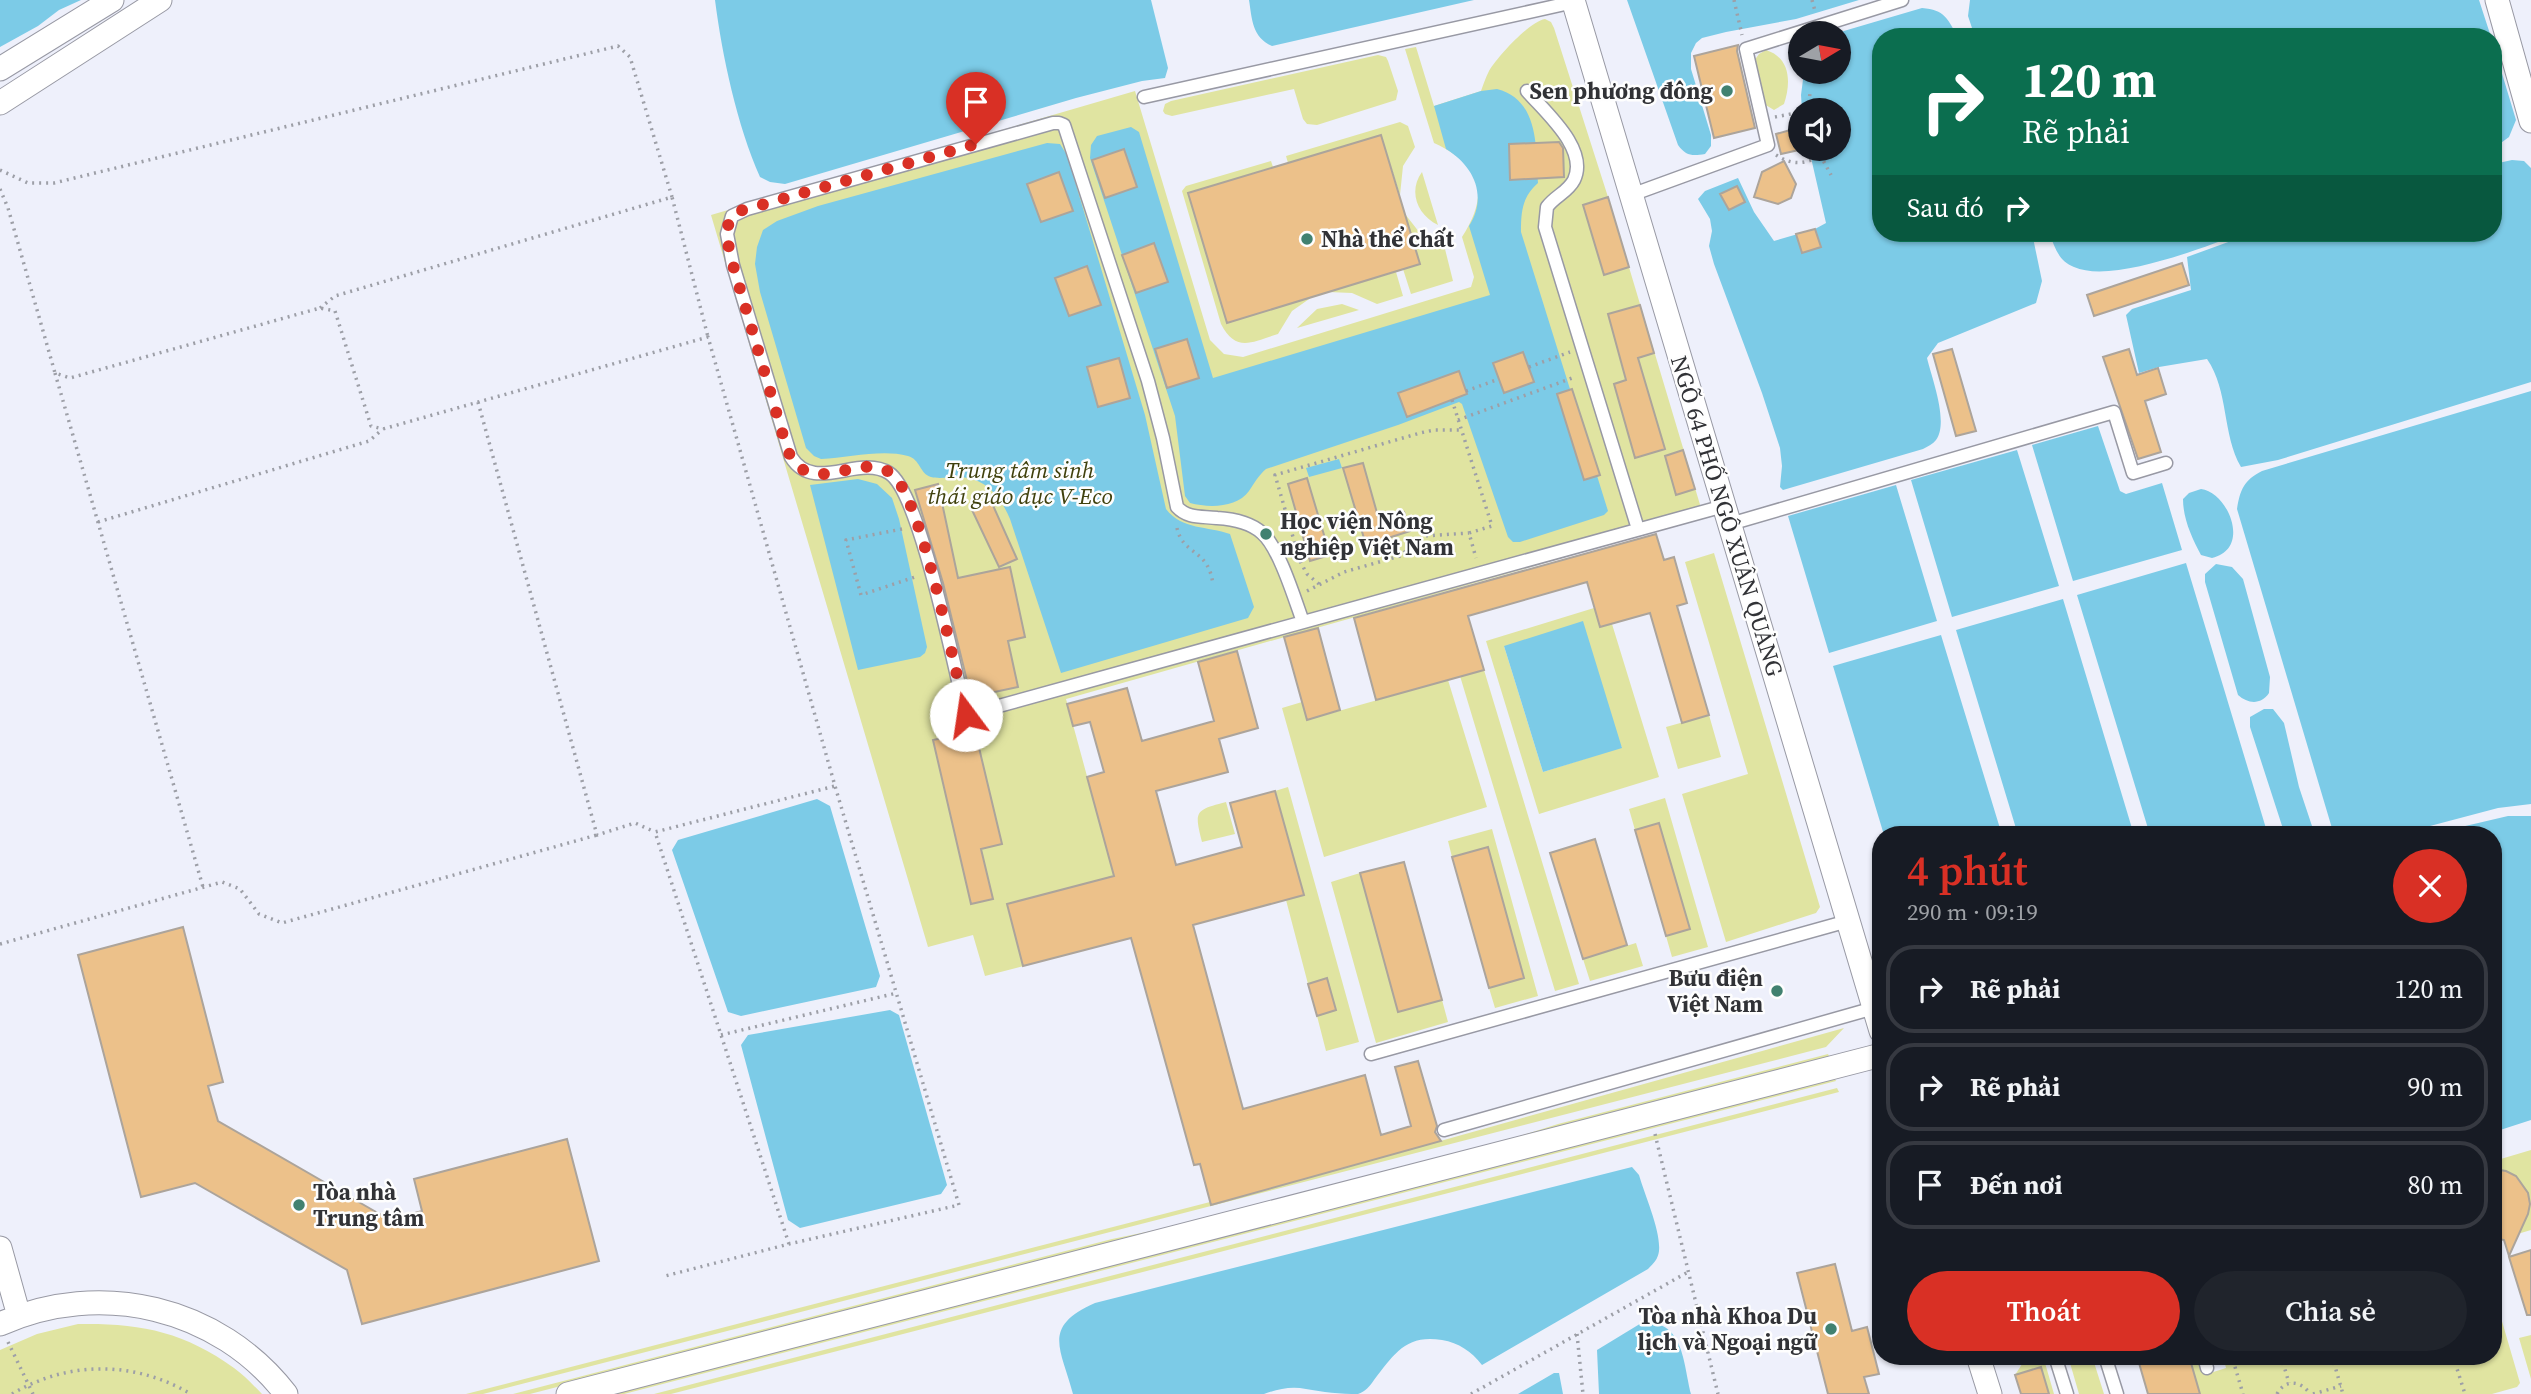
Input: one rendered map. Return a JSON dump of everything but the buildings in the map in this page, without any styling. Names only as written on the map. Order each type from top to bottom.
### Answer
[{"type":"street","points":[[0,69],[112,0]]},
{"type":"street","points":[[0,103],[160,0]]},
{"type":"street","points":[[2497,0],[2531,121]]},
{"type":"street","name":"NGÕ 64 PHỐ NGÔ XUÂN QUẢNG","points":[[1573,1],[1872,1001]]},
{"type":"street","points":[[568,1394],[1872,1057]]},
{"type":"street","points":[[0,1248],[9,1327],[51,1307],[91,1302],[131,1304],[170,1313],[207,1328],[241,1349],[271,1376],[286,1394]]},
{"type":"street","points":[[1981,1365],[1990,1394]]},
{"type":"lane","points":[[1631,195],[1768,145],[1746,49],[1902,0]]},
{"type":"lane","points":[[1144,97],[1573,1]]},
{"type":"lane","points":[[1527,91],[1572,144],[1576,155],[1574,180],[1567,191],[1547,207],[1545,227],[1638,529]]},
{"type":"lane","points":[[1303,622],[1271,544],[1262,533],[1234,520],[1190,516],[1177,508],[1148,381],[1064,125],[1053,123],[736,212],[729,220],[727,234],[733,265],[791,457],[795,465],[809,474],[880,469],[899,482],[913,510],[924,546],[966,715],[1303,622],[1638,529],[1727,515],[2114,412],[2133,473],[2166,463]]},
{"type":"lane","points":[[1371,1054],[1848,921]]},
{"type":"lane","points":[[1444,1130],[1872,1009]]},
{"type":"lane","points":[[2058,1365],[2067,1394]]},
{"type":"lane","points":[[2108,1365],[2117,1394]]},
{"type":"path","points":[[1734,0],[1742,32]]},
{"type":"path","points":[[0,170],[28,183],[54,183],[618,46],[630,57],[672,197],[708,337],[835,786],[959,1205],[665,1276]]},
{"type":"path","points":[[1809,98],[1810,93]]},
{"type":"path","points":[[1768,145],[1778,157],[1795,164],[1811,161]]},
{"type":"path","points":[[1822,161],[1831,174]]},
{"type":"path","points":[[0,189],[8,208],[203,887]]},
{"type":"path","points":[[55,373],[70,378],[320,308],[335,296],[672,197]]},
{"type":"path","points":[[320,308],[335,311],[371,426],[383,429]]},
{"type":"path","points":[[98,522],[369,442],[383,429],[708,337]]},
{"type":"path","points":[[1529,367],[1569,353]]},
{"type":"path","points":[[1458,420],[1576,376]]},
{"type":"path","points":[[1466,391],[1499,379]]},
{"type":"path","points":[[1533,383],[1536,391]]},
{"type":"path","points":[[1505,393],[1508,402]]},
{"type":"path","points":[[1294,598],[1343,572],[1400,556],[1424,536],[1469,533],[1492,526],[1452,400]]},
{"type":"path","points":[[478,402],[597,835]]},
{"type":"path","points":[[1319,584],[1307,573],[1300,561],[1275,475],[1419,433],[1461,430]]},
{"type":"path","points":[[901,529],[846,540],[861,596],[913,578]]},
{"type":"path","points":[[1469,533],[1480,573]]},
{"type":"path","points":[[1179,534],[1188,548],[1202,556],[1211,570],[1213,585]]},
{"type":"path","points":[[0,944],[222,882],[240,889],[259,914],[282,923],[635,823],[656,832],[835,786]]},
{"type":"path","points":[[656,832],[789,1244]]},
{"type":"path","points":[[721,1035],[897,993]]},
{"type":"path","points":[[1654,1132],[1718,1394]]},
{"type":"path","points":[[1471,1394],[1688,1272]]},
{"type":"path","points":[[9,1327],[33,1394]]},
{"type":"path","points":[[1577,1334],[1583,1394]]},
{"type":"path","points":[[2234,1365],[2243,1394]]},
{"type":"path","points":[[2284,1365],[2289,1383]]},
{"type":"path","points":[[2335,1365],[2343,1394]]},
{"type":"path","points":[[2456,1365],[2465,1394]]},
{"type":"path","points":[[12,1394],[49,1376],[88,1368],[127,1369],[169,1381],[191,1394]]},
{"type":"path","points":[[2277,1394],[2289,1383],[2300,1384],[2311,1394],[2341,1386]]},
{"type":"green space","name":"Trung tâm sinh thái giáo dục V-Eco","points":[[1545,19],[1551,22],[1554,28],[1608,197],[1704,518],[1066,699],[1131,938],[985,976],[973,935],[928,947],[711,215],[1135,91],[1210,340],[1224,354],[1243,357],[1471,287],[1474,277],[1462,237],[1476,207],[1476,182],[1463,161],[1434,143],[1405,49],[1416,47],[1434,106],[1481,91],[1489,71],[1506,49],[1531,26]]},
{"type":"green space","points":[[1766,50],[1774,54],[1785,65],[1787,72],[1788,88],[1784,104],[1774,110],[1764,104],[1754,61]]},
{"type":"green space","points":[[1378,55],[1386,57],[1388,61],[1398,91],[1396,100],[1317,125],[1307,124],[1303,119],[1294,89],[1172,116],[1163,111],[1165,104],[1171,101]]},
{"type":"green space","points":[[1400,122],[1408,126],[1415,147],[1403,166],[1400,195],[1381,135],[1288,163],[1286,156]]},
{"type":"green space","points":[[1271,161],[1273,167],[1188,193],[1227,322],[1312,297],[1292,311],[1278,334],[1245,343],[1233,339],[1221,324],[1182,191],[1186,186]]},
{"type":"green space","points":[[1422,172],[1438,225],[1425,215],[1417,202],[1416,187]]},
{"type":"green space","points":[[1405,214],[1423,237],[1445,249],[1453,281],[1411,294],[1403,269],[1420,264]]},
{"type":"green space","points":[[1396,272],[1403,296],[1377,304],[1352,293],[1328,292]]},
{"type":"green space","points":[[1342,304],[1359,310],[1297,328],[1317,309]]},
{"type":"green space","points":[[1714,553],[1820,907],[1816,913],[1726,942],[1682,794],[1748,774],[1685,562]]},
{"type":"green space","points":[[1594,608],[1600,627],[1612,624],[1659,777],[1539,814],[1486,641]],"holes":[[[1504,646],[1622,747],[1543,772]]]},
{"type":"green space","points":[[1484,670],[1579,984],[1555,991],[1460,676]]},
{"type":"green space","points":[[1448,680],[1487,807],[1324,857],[1282,708],[1302,702],[1307,720]]},
{"type":"green space","points":[[1709,715],[1721,757],[1678,769],[1666,727]]},
{"type":"green space","points":[[1288,787],[1359,1042],[1326,1051],[1317,1016],[1336,1010],[1327,979],[1308,984],[1286,900],[1304,895],[1275,791]]},
{"type":"green space","points":[[1665,798],[1708,947],[1672,957],[1666,936],[1690,929],[1658,823],[1635,830],[1629,809]]},
{"type":"green space","points":[[1226,802],[1235,834],[1202,842],[1198,824],[1199,813],[1208,807]]},
{"type":"green space","points":[[1492,829],[1538,996],[1495,1008],[1489,988],[1524,978],[1488,847],[1452,857],[1448,841]]},
{"type":"green space","points":[[1360,873],[1442,1000],[1448,1022],[1376,1043],[1331,882]]},
{"type":"green space","points":[[1636,943],[1643,966],[1590,981],[1583,959]]},
{"type":"green space","points":[[1844,1028],[1826,1047],[483,1394],[466,1394],[1210,1202],[1212,1205]]},
{"type":"green space","points":[[1828,1054],[1830,1058],[1472,1151],[1558,1124]]},
{"type":"green space","points":[[1834,1077],[1836,1081],[624,1394],[607,1394]]},
{"type":"green space","points":[[1837,1088],[1839,1092],[671,1394],[654,1394]]},
{"type":"green space","points":[[2531,1150],[2531,1230],[2502,1239],[2502,1159]]},
{"type":"green space","points":[[1200,1221],[530,1394],[513,1394],[1112,1239]]},
{"type":"green space","points":[[2502,1321],[2520,1383],[2517,1387],[2492,1394],[2200,1394],[2192,1365],[2201,1365],[2204,1375],[2226,1368],[2225,1365],[2502,1365]]},
{"type":"green space","points":[[78,1324],[141,1328],[197,1345],[234,1368],[262,1394],[0,1394],[0,1350],[37,1334]]},
{"type":"green space","points":[[2531,1335],[2531,1379],[2519,1338]]},
{"type":"green space","points":[[2021,1365],[2046,1365],[2054,1394],[2049,1394],[2041,1367],[2015,1375]]},
{"type":"green space","points":[[2071,1365],[2095,1365],[2104,1394],[2079,1394]]},
{"type":"water","points":[[0,0],[81,0],[59,10],[38,26],[0,47]]},
{"type":"water","points":[[715,0],[1151,0],[1168,68],[1165,78],[1142,81],[1076,98],[785,184],[770,182],[760,177],[744,136],[726,67]]},
{"type":"water","points":[[1249,0],[1474,0],[1272,46],[1260,38],[1257,32],[1252,21]]},
{"type":"water","points":[[1627,0],[1859,0],[1796,19],[1702,38],[1696,43],[1691,53],[1691,69],[1711,135],[1711,146],[1705,154],[1696,155],[1687,153],[1678,145]]},
{"type":"water","points":[[1970,0],[2479,0],[2488,28],[1972,28],[1968,16]]},
{"type":"water","points":[[1922,8],[1941,13],[1953,28],[1872,28],[1872,242],[2034,242],[2042,281],[2036,303],[1938,343],[1927,358],[1941,423],[1940,432],[1932,444],[1923,449],[1783,490],[1780,487],[1780,448],[1714,264],[1709,246],[1712,231],[1710,219],[1698,199],[1705,191],[1738,178],[1754,212],[1774,241],[1826,223],[1812,161],[1851,161],[1851,98],[1801,98],[1802,84],[1852,84],[1852,29]]},
{"type":"water","points":[[2502,74],[2516,120],[2509,137],[2502,142]]},
{"type":"water","points":[[1497,89],[1521,103],[1532,127],[1538,183],[1524,205],[1521,232],[1608,511],[1604,515],[1513,542],[1508,537],[1462,404],[1459,402],[1266,469],[1244,497],[1230,504],[1206,506],[1190,503],[1185,496],[1175,416],[1090,158],[1091,145],[1097,136],[1131,127],[1139,132],[1213,378],[1490,295],[1469,226],[1477,204],[1475,183],[1464,164],[1446,149],[1434,106],[1481,91]]},
{"type":"water","points":[[1047,143],[1060,144],[1067,155],[1145,415],[1166,509],[1172,516],[1187,524],[1230,534],[1254,607],[1248,618],[1061,673],[1010,519],[991,490],[969,478],[931,477],[908,456],[876,454],[821,459],[806,448],[760,292],[755,264],[763,230],[777,221],[818,206]]},
{"type":"water","points":[[2524,161],[2531,168],[2531,382],[2278,460],[2241,467],[2231,441],[2219,385],[2207,359],[2139,373],[2126,315],[2132,309],[2191,290],[2187,257],[2228,242],[2502,242],[2502,162]]},
{"type":"water","points":[[2053,242],[2217,242],[2158,262],[2111,271],[2091,271],[2074,267],[2058,253]]},
{"type":"water","points":[[2531,391],[2531,804],[2498,808],[2430,826],[2331,826],[2237,509],[2241,491],[2251,478],[2262,471]]},
{"type":"water","points":[[2098,426],[2120,491],[2126,494],[2162,483],[2182,550],[2073,581],[2032,445]]},
{"type":"water","points":[[2017,450],[2059,586],[1952,617],[1911,480]]},
{"type":"water","points":[[1339,459],[1342,468],[1309,477],[1306,468]]},
{"type":"water","points":[[858,479],[877,484],[892,498],[927,647],[920,657],[858,670],[810,485]]},
{"type":"water","points":[[1896,485],[1937,621],[1829,653],[1788,516]]},
{"type":"water","points":[[2201,489],[2211,492],[2220,500],[2232,521],[2231,544],[2224,553],[2212,558],[2201,555],[2185,514],[2183,499],[2189,493]]},
{"type":"water","points":[[2186,563],[2265,826],[2147,826],[2077,595]]},
{"type":"water","points":[[2216,564],[2232,567],[2243,579],[2270,677],[2269,693],[2262,700],[2250,701],[2238,695],[2205,582],[2205,574]]},
{"type":"water","points":[[2063,599],[2131,826],[2015,826],[1956,630]]},
{"type":"water","points":[[1583,621],[1622,748],[1543,772],[1504,646]]},
{"type":"water","points":[[1941,635],[1999,826],[1881,826],[1833,666]]},
{"type":"water","points":[[2264,709],[2273,709],[2284,723],[2299,787],[2312,826],[2282,826],[2250,727],[2250,717]]},
{"type":"water","points":[[817,799],[830,806],[880,976],[876,987],[741,1016],[728,1012],[672,850],[678,840]]},
{"type":"water","points":[[2508,816],[2531,816],[2531,1120],[2502,1129],[2502,826],[2465,826]]},
{"type":"water","points":[[890,1010],[899,1015],[947,1185],[941,1194],[800,1228],[788,1220],[741,1045],[748,1035]]},
{"type":"water","points":[[1632,1167],[1639,1175],[1658,1234],[1659,1251],[1654,1263],[1648,1269],[1482,1365],[1459,1346],[1448,1341],[1430,1339],[1419,1340],[1402,1348],[1369,1387],[1358,1394],[1295,1388],[1264,1394],[1073,1394],[1060,1351],[1061,1330],[1078,1312],[1095,1303]]},
{"type":"water","points":[[1643,1322],[1657,1323],[1667,1328],[1674,1336],[1683,1357],[1691,1394],[1599,1394],[1597,1350]]},
{"type":"water","points":[[1554,1373],[1559,1373],[1563,1394],[1518,1394]]},
{"type":"place","name":"Sen phương đông","points":[[1727,91]]},
{"type":"place","name":"Nhà thể chất","points":[[1307,239]]},
{"type":"place","name":"Học viện Nông nghiệp Việt Nam","points":[[1266,534]]},
{"type":"place","name":"Bưu điện Việt Nam","points":[[1777,991]]},
{"type":"place","name":"Tòa nhà Trung tâm","points":[[299,1205]]},
{"type":"place","name":"Tòa nhà Khoa Du lịch và Ngoại ngữ","points":[[1831,1329]]},
{"type":"route","points":[[966,715],[924,546],[913,510],[899,482],[880,469],[809,474],[795,465],[787,449],[733,265],[727,226],[736,212],[976,144]]}]
